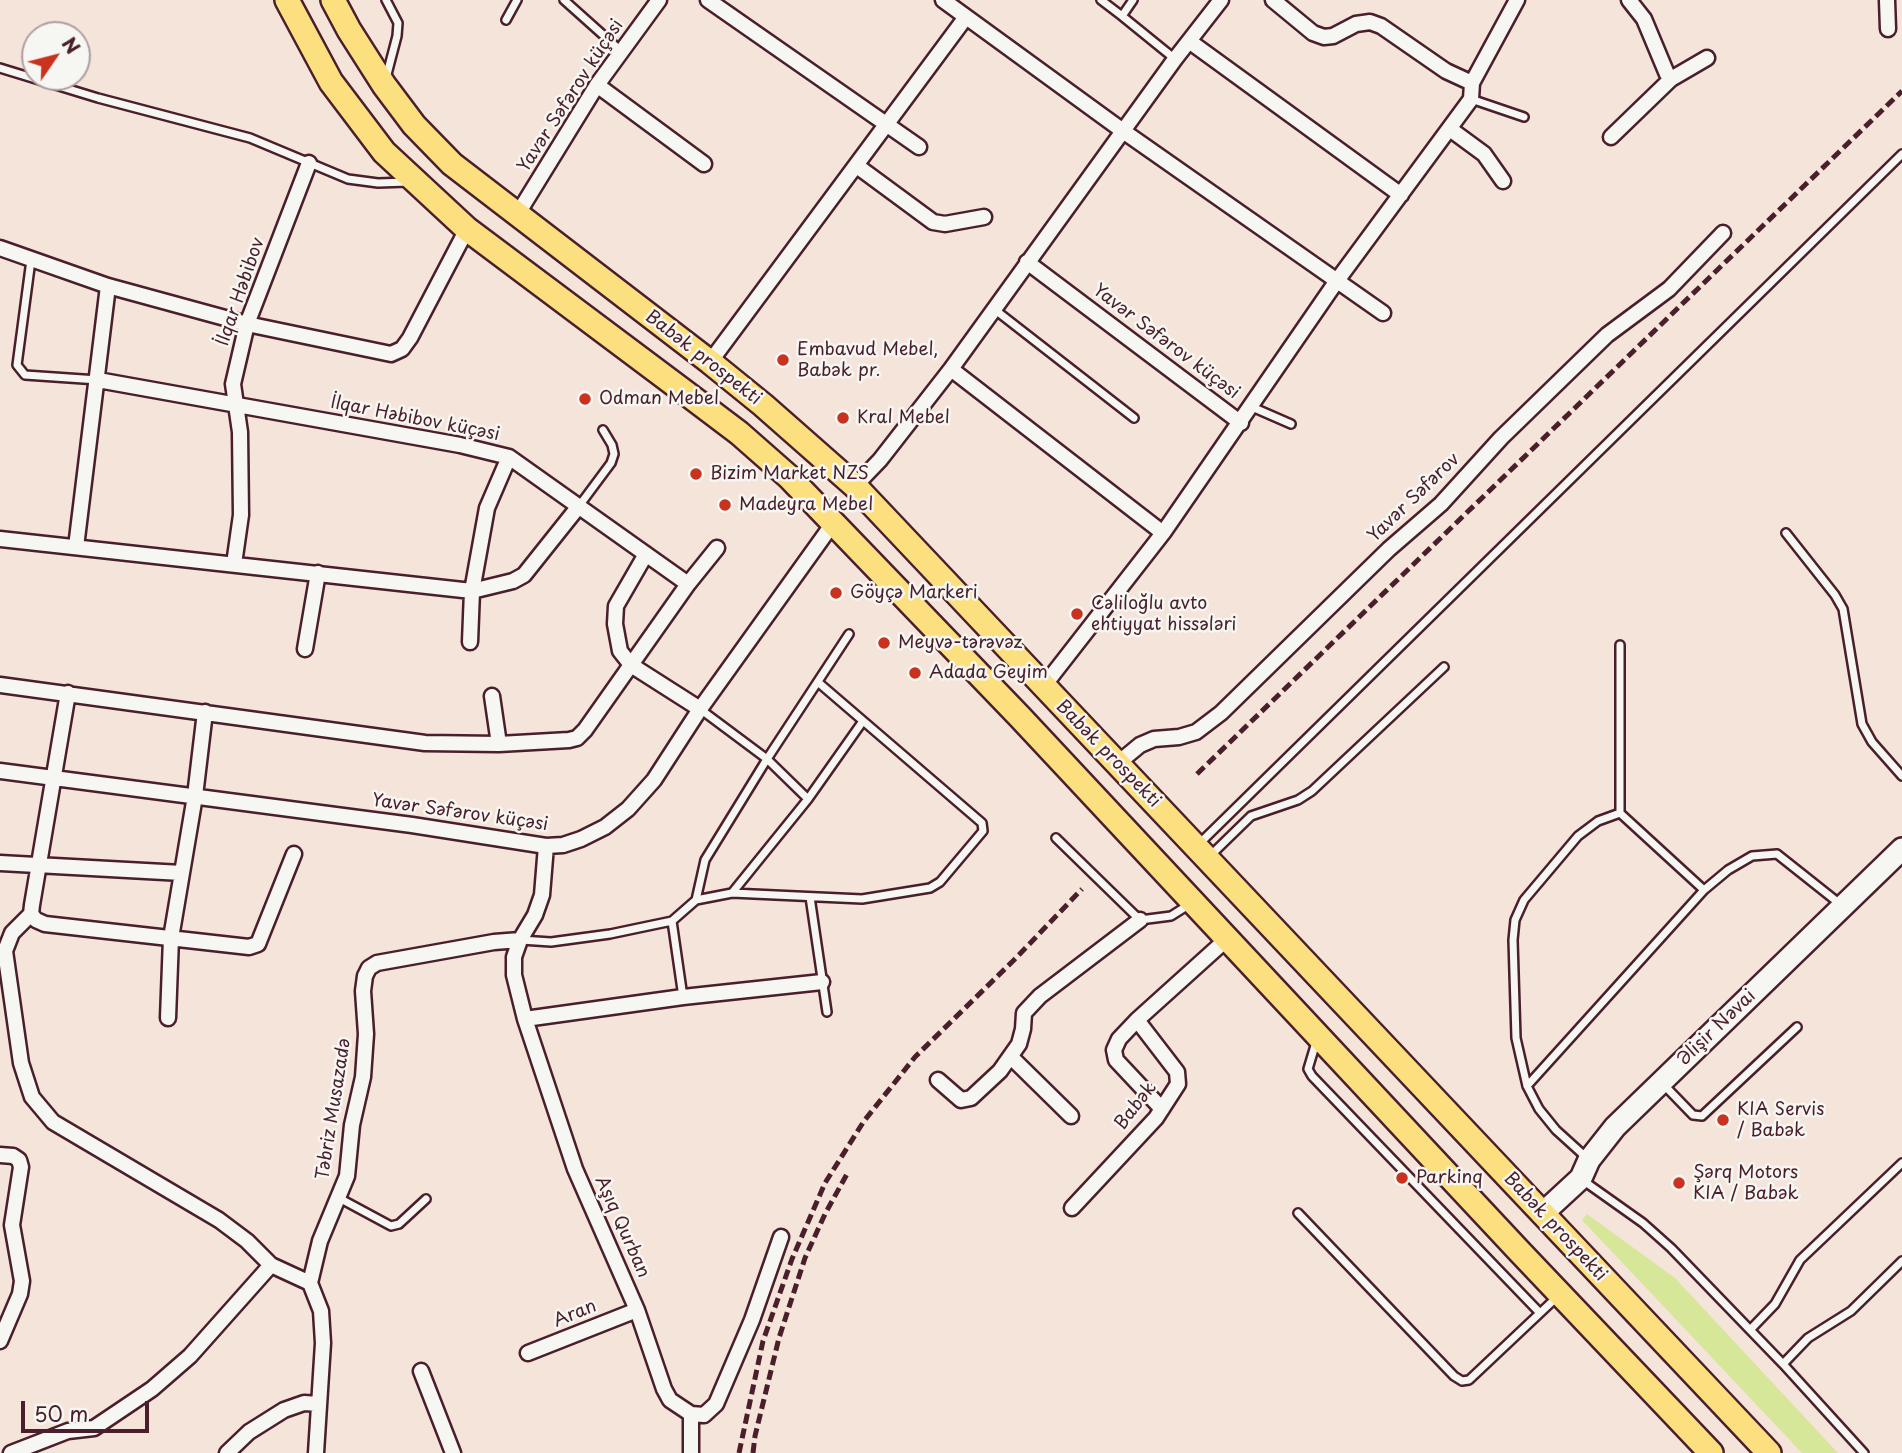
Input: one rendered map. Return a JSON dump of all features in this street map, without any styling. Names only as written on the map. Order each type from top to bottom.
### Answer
[{"type":"main road","points":[[287,0],[312,48],[352,112],[384,152],[467,229],[738,433],[789,477],[1194,901],[1711,1453]]},
{"type":"main road","name":"Babək prospekti","points":[[333,0],[360,50],[384,85],[414,125],[452,164],[710,362],[855,486],[1769,1453]]},
{"type":"street","name":"Yavər Səfərov küçəsi","points":[[517,215],[597,85],[659,0]]},
{"type":"street","points":[[709,0],[919,147]]},
{"type":"street","points":[[943,0],[1123,131],[1383,313]]},
{"type":"street","points":[[855,486],[880,460],[951,369],[1175,58],[1221,0]]},
{"type":"street","points":[[1273,0],[1313,33],[1324,37],[1333,36],[1356,24],[1370,22],[1381,26],[1446,71],[1472,83]]},
{"type":"street","points":[[1241,423],[1336,282],[1471,99],[1472,83],[1517,0]]},
{"type":"street","points":[[1629,0],[1644,19],[1671,79]]},
{"type":"street","points":[[1887,0],[1888,29]]},
{"type":"street","points":[[710,362],[966,17]]},
{"type":"street","points":[[1189,41],[1401,195]]},
{"type":"street","points":[[1611,137],[1671,79],[1707,58]]},
{"type":"street","points":[[597,85],[705,164]]},
{"type":"street","points":[[1450,129],[1483,154],[1503,181]]},
{"type":"street","name":"İlqar Həbibov","points":[[234,564],[241,515],[240,432],[233,384],[247,324],[310,163]]},
{"type":"street","points":[[857,166],[933,222],[945,224],[984,217]]},
{"type":"street","points":[[0,248],[108,286],[247,324],[391,354],[402,349],[467,229]]},
{"type":"street","name":"Yavər Səfərov","points":[[1117,764],[1140,745],[1154,739],[1179,737],[1196,732],[1221,713],[1440,504],[1501,438],[1606,335],[1669,289],[1723,233]]},
{"type":"street","name":"Yavər Səfərov küçəsi","points":[[1027,262],[1241,423],[1163,533],[1043,687]]},
{"type":"street","points":[[76,547],[108,286]]},
{"type":"street","points":[[951,369],[1163,533]]},
{"type":"street","name":"İlqar Həbibov küçəsi","points":[[98,380],[460,445],[509,457],[688,584]]},
{"type":"street","points":[[470,642],[472,592],[487,508],[509,457]]},
{"type":"street","points":[[0,539],[472,592],[524,575],[579,506]]},
{"type":"street","name":"Yavər Səfərov küçəsi","points":[[0,771],[398,823],[546,846],[563,845],[605,827],[628,809],[654,780],[700,709],[834,522]]},
{"type":"street","points":[[0,685],[425,743],[499,744],[569,740],[577,738],[585,730],[688,584],[717,548]]},
{"type":"street","points":[[646,554],[616,607],[615,624],[620,651],[631,665],[700,709]]},
{"type":"street","points":[[306,649],[318,573]]},
{"type":"street","points":[[68,693],[31,914],[12,933],[2,951],[21,1063],[32,1097],[53,1122],[219,1220],[247,1241],[271,1265],[310,1283],[321,1311],[323,1343],[316,1453]]},
{"type":"street","points":[[492,696],[499,744]]},
{"type":"street","points":[[168,1018],[171,938],[195,796],[205,712]]},
{"type":"street","name":"Aşıq Qurban","points":[[546,846],[542,895],[514,957],[514,975],[525,1019],[575,1170],[637,1310],[664,1390],[670,1400],[691,1414]]},
{"type":"street","name":"Əlişir Nəvai","points":[[1542,1214],[1585,1169],[1615,1127],[1902,849]]},
{"type":"street","points":[[31,914],[45,924],[249,947],[258,944],[293,854]]},
{"type":"street","points":[[0,863],[182,873]]},
{"type":"street","points":[[938,1080],[961,1100],[971,1098],[1000,1072],[1011,1057],[1019,1044],[1024,1013],[1032,1004],[1140,920]]},
{"type":"street","points":[[1161,1109],[1116,1060],[1114,1050],[1119,1039],[1137,1020],[1228,938]]},
{"type":"street","name":"Təbriz Musazadə","points":[[310,1283],[320,1241],[347,1176],[352,1125],[363,1077],[366,1034],[363,991],[369,968],[377,963],[494,942],[520,940]]},
{"type":"street","points":[[525,1019],[683,997],[822,982]]},
{"type":"street","name":"Babək","points":[[1072,1209],[1156,1118],[1178,1084],[1177,1072],[1137,1020]]},
{"type":"street","points":[[1011,1057],[1071,1116]]},
{"type":"street","points":[[0,1155],[13,1156],[19,1160],[21,1167],[12,1225],[22,1281],[20,1294],[0,1341]]},
{"type":"street","points":[[691,1453],[691,1414],[704,1415],[716,1404],[752,1320],[781,1237]]},
{"type":"street","points":[[11,1453],[68,1431],[94,1428],[152,1388],[190,1356],[271,1265]]},
{"type":"street","name":"Aran","points":[[528,1353],[637,1310]]},
{"type":"street","points":[[421,1371],[453,1453]]},
{"type":"street","points":[[227,1453],[249,1432],[284,1410],[304,1403],[319,1404]]},
{"type":"lane","points":[[384,85],[398,23],[386,0]]},
{"type":"lane","points":[[506,20],[517,0]]},
{"type":"lane","points":[[565,0],[621,51]]},
{"type":"lane","points":[[1101,0],[1175,58]]},
{"type":"lane","points":[[1122,16],[1133,0]]},
{"type":"lane","points":[[0,68],[98,98],[250,138],[348,179],[378,183],[414,182]]},
{"type":"lane","points":[[1471,99],[1524,117]]},
{"type":"lane","points":[[1202,852],[1902,154]]},
{"type":"lane","points":[[31,260],[17,365],[25,375],[98,380]]},
{"type":"lane","points":[[994,309],[1134,418]]},
{"type":"lane","points":[[1252,407],[1291,424]]},
{"type":"lane","points":[[579,506],[611,463],[614,454],[603,430]]},
{"type":"lane","points":[[1786,533],[1843,609],[1862,724],[1871,742],[1902,776]]},
{"type":"lane","points":[[696,900],[705,860],[849,634]]},
{"type":"lane","points":[[1620,645],[1620,813],[1704,890]]},
{"type":"lane","points":[[1202,852],[1251,816],[1312,792],[1444,667]]},
{"type":"lane","points":[[520,940],[551,942],[610,934],[672,921],[696,900],[732,893],[862,899],[930,888],[940,882],[983,831],[982,823],[819,682]]},
{"type":"lane","points":[[700,709],[767,759],[808,799]]},
{"type":"lane","points":[[732,893],[808,799],[863,721]]},
{"type":"lane","points":[[1620,813],[1598,821],[1578,836],[1524,900],[1515,920],[1513,976],[1516,1038],[1527,1086],[1539,1109],[1585,1169],[1671,1248],[1864,1453]]},
{"type":"lane","points":[[1056,838],[1140,920],[1171,916],[1194,901]]},
{"type":"lane","points":[[1527,1086],[1704,890],[1728,870],[1752,856],[1777,854],[1843,906]]},
{"type":"lane","points":[[810,897],[827,1012]]},
{"type":"lane","points":[[672,921],[683,997]]},
{"type":"lane","points":[[1661,1082],[1693,1115],[1702,1116],[1797,1027]]},
{"type":"lane","points":[[1318,1035],[1308,1069],[1311,1076],[1540,1313]]},
{"type":"lane","points":[[1750,1330],[1776,1304],[1800,1260],[1902,1163]]},
{"type":"lane","points":[[339,1198],[391,1226],[399,1224],[426,1199]]},
{"type":"lane","points":[[1298,1213],[1454,1376],[1462,1381],[1469,1380],[1560,1294]]},
{"type":"lane","points":[[1783,1364],[1808,1338],[1851,1311],[1902,1261]]},
{"type":"green space","points":[[1587,1214],[1675,1278],[1838,1453],[1802,1453],[1582,1220]]},
{"type":"railway","points":[[1197,774],[1902,91]]},
{"type":"railway","points":[[739,1453],[763,1341],[792,1259],[825,1183],[864,1121],[915,1057],[1082,889]]},
{"type":"railway","points":[[753,1453],[779,1338],[805,1258],[847,1174]]},
{"type":"place","name":"Embavud Mebel, Babək pr.","points":[[783,360]]},
{"type":"place","name":"Odman Mebel","points":[[585,399]]},
{"type":"place","name":"Kral Mebel","points":[[843,418]]},
{"type":"place","name":"Bizim Market NZS","points":[[696,474]]},
{"type":"place","name":"Madeyra Mebel","points":[[725,505]]},
{"type":"place","name":"Göyçə Markeri","points":[[836,593]]},
{"type":"place","name":"Cəliloğlu avto ehtiyyat hissələri","points":[[1077,614]]},
{"type":"place","name":"Meyvə-tərəvəz","points":[[884,643]]},
{"type":"place","name":"Adada Geyim","points":[[915,673]]},
{"type":"place","name":"KIA Servis / Babək","points":[[1723,1120]]},
{"type":"place","name":"Parkinq","points":[[1402,1178]]},
{"type":"place","name":"Şərq Motors KIA / Babək","points":[[1679,1183]]}]
